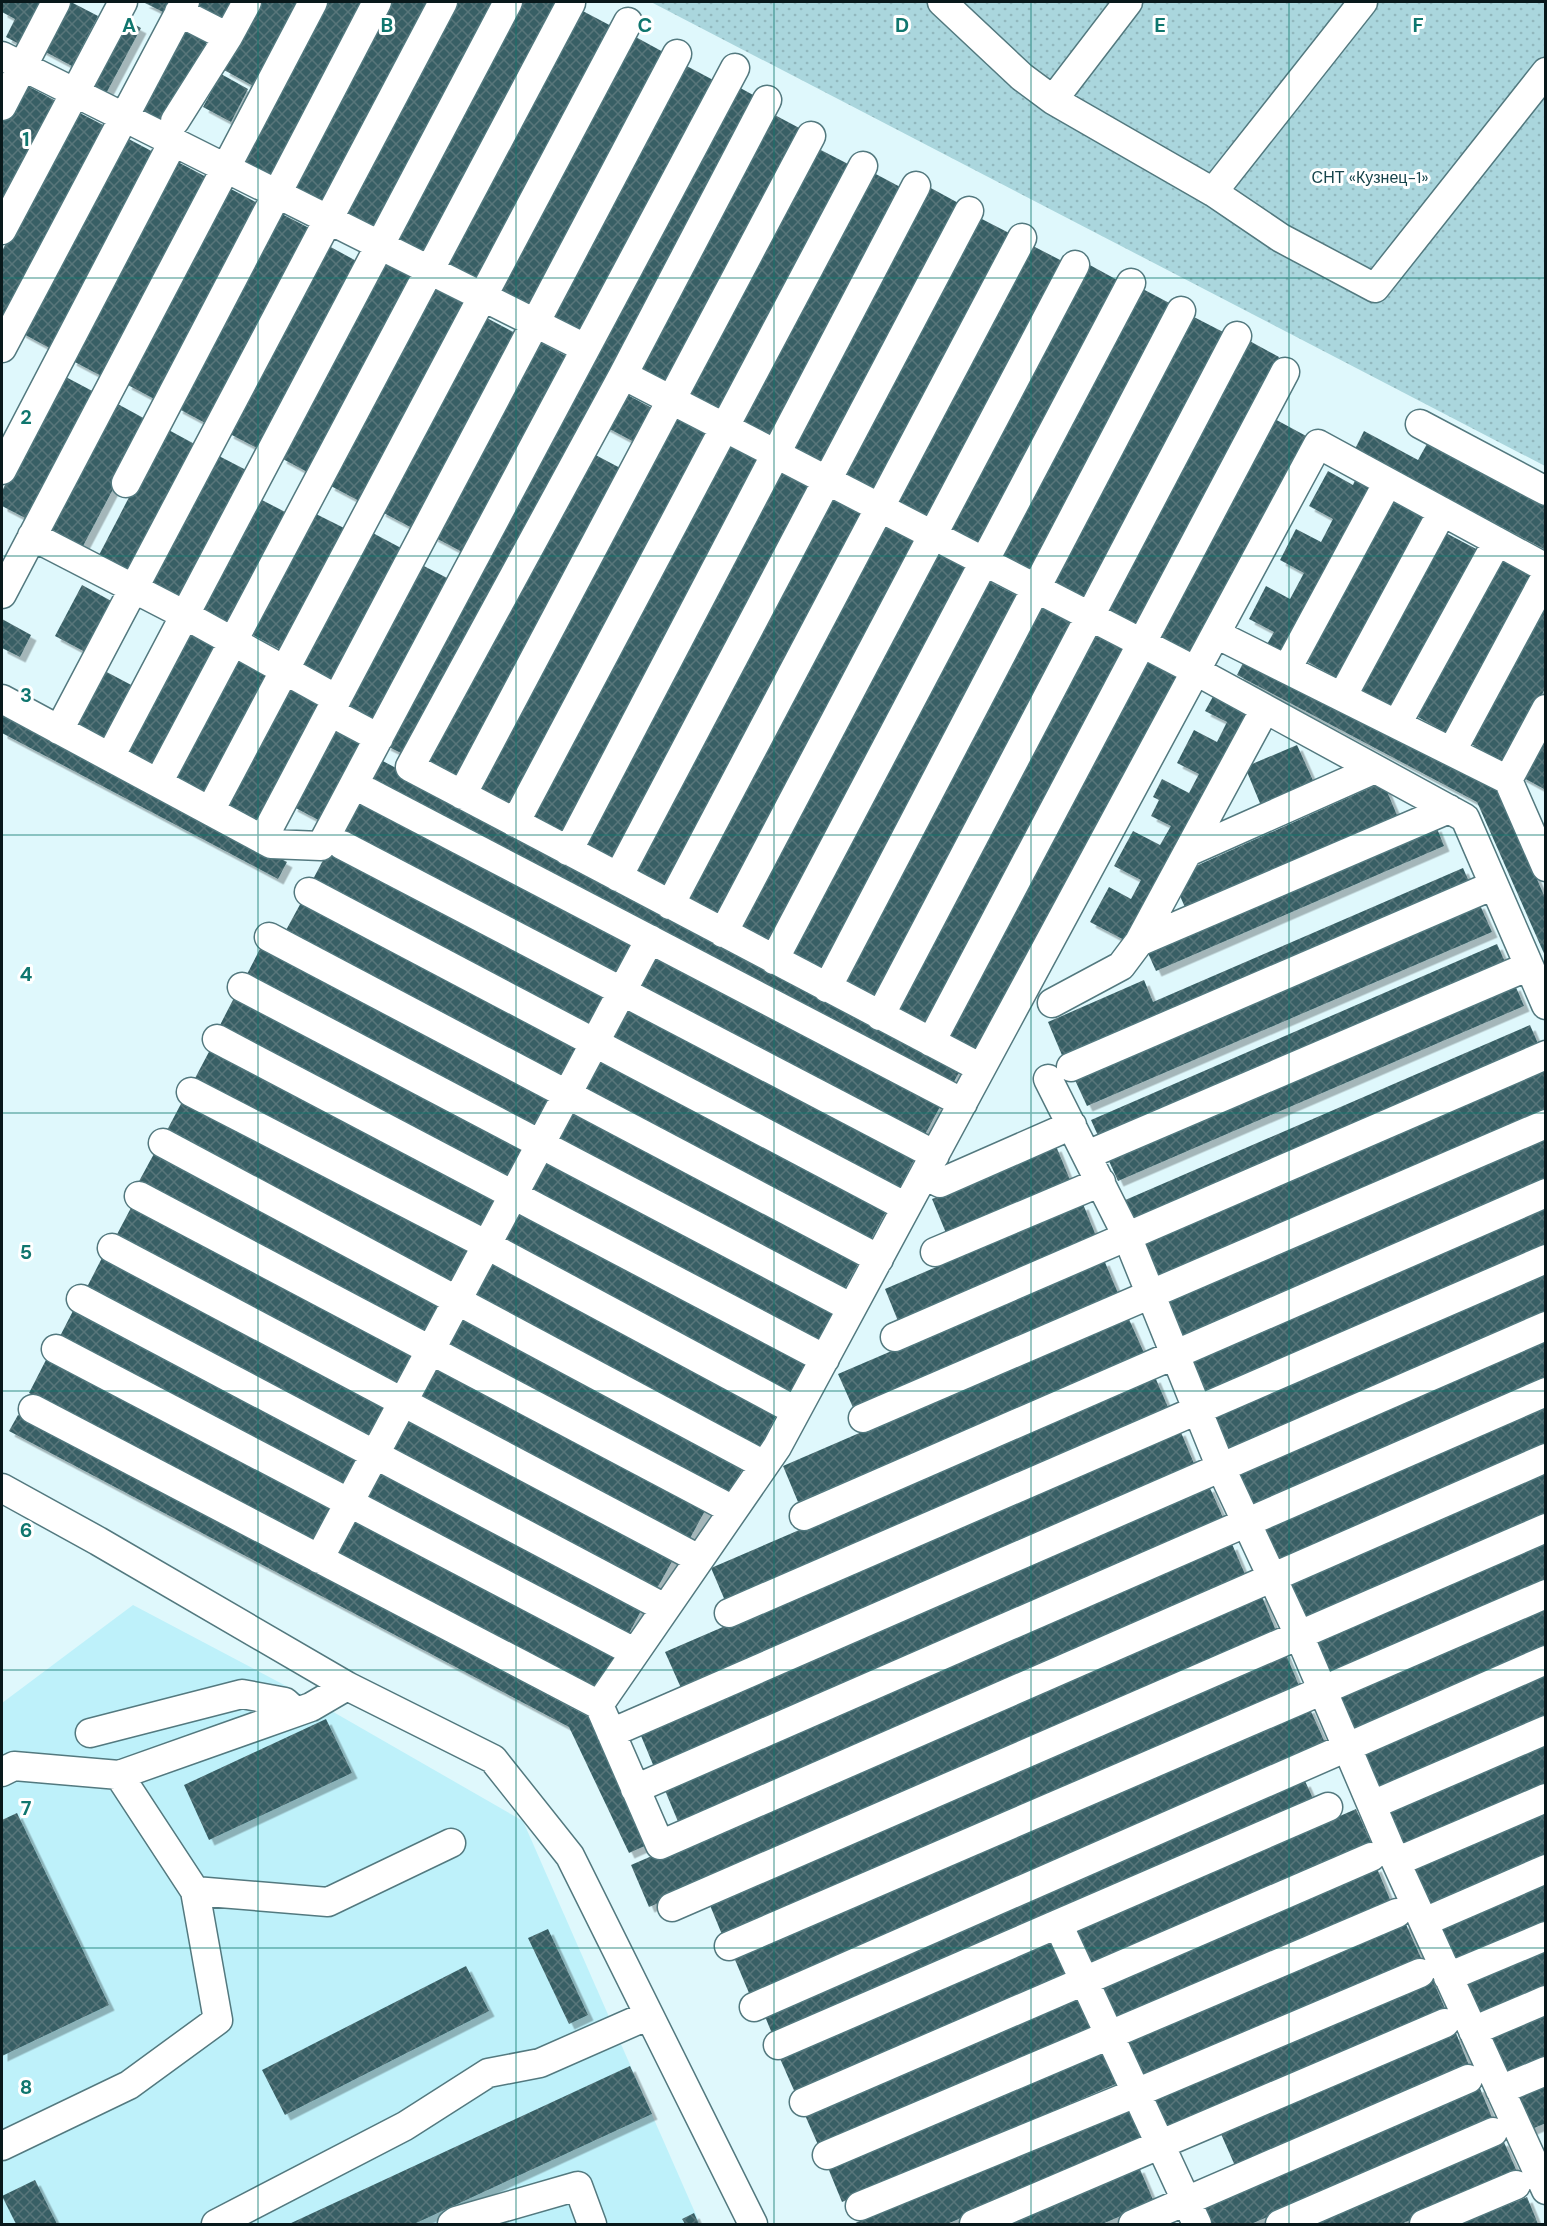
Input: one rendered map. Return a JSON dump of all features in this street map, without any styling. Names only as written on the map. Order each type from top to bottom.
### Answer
[{"type":"street","points":[[2,106],[12,61],[56,2]]},
{"type":"street","points":[[2,230],[123,2]]},
{"type":"street","points":[[2,470],[174,131],[247,2]]},
{"type":"street","points":[[2,594],[313,2]]},
{"type":"street","points":[[126,483],[377,2]]},
{"type":"street","points":[[59,729],[330,220],[443,2]]},
{"type":"street","points":[[110,757],[508,2]]},
{"type":"street","points":[[942,2],[1022,77],[1053,100],[1213,192],[1281,238],[1375,288],[1545,72]]},
{"type":"street","points":[[1053,100],[1128,2]]},
{"type":"street","points":[[1213,192],[1363,2]]},
{"type":"street","points":[[158,783],[571,3]]},
{"type":"street","points":[[2,348],[182,7],[228,37]]},
{"type":"street","points":[[210,811],[628,22]]},
{"type":"street","points":[[263,839],[677,54]]},
{"type":"street","points":[[12,61],[124,117],[174,131],[226,168],[585,348]]},
{"type":"street","points":[[2,699],[271,844],[321,846],[735,68]]},
{"type":"street","points":[[767,100],[623,375],[410,767],[981,1068]]},
{"type":"street","points":[[462,795],[811,136]]},
{"type":"street","points":[[515,823],[863,166]]},
{"type":"street","points":[[568,851],[916,186]]},
{"type":"street","points":[[618,877],[969,211]]},
{"type":"street","points":[[670,905],[1022,238]]},
{"type":"street","points":[[723,933],[1075,265]]},
{"type":"street","points":[[774,960],[1131,283]]},
{"type":"street","points":[[826,988],[1181,311]]},
{"type":"street","points":[[880,1016],[1237,336]]},
{"type":"street","points":[[931,1042],[1285,372]]},
{"type":"street","points":[[623,375],[1196,671],[1465,818],[1545,1005]]},
{"type":"street","points":[[1420,424],[1545,491]]},
{"type":"street","points":[[599,1705],[764,1465],[796,1411],[1318,444],[1545,568]]},
{"type":"street","points":[[1287,669],[1388,482]]},
{"type":"street","points":[[1342,697],[1442,512]]},
{"type":"street","points":[[32,536],[285,669],[379,738]]},
{"type":"street","points":[[1396,724],[1497,542]]},
{"type":"street","points":[[1452,752],[1545,576]]},
{"type":"street","points":[[1216,633],[1508,780],[1544,857]]},
{"type":"street","points":[[1052,1003],[1122,966],[1140,942],[1265,709]]},
{"type":"street","points":[[1508,780],[1542,722]]},
{"type":"street","points":[[1188,852],[1376,769]]},
{"type":"street","points":[[368,792],[963,1103]]},
{"type":"street","points":[[1140,942],[1449,809]]},
{"type":"street","points":[[342,845],[622,991],[929,1165],[940,1183],[1072,1125]]},
{"type":"street","points":[[1494,885],[1059,1073],[1072,1125],[1127,1236],[1173,1355],[1221,1468],[1299,1635],[1372,1805],[1384,1859],[1424,1922],[1500,2091],[1536,2139],[1545,2190]]},
{"type":"street","points":[[309,892],[906,1208]]},
{"type":"street","points":[[269,937],[879,1259]]},
{"type":"street","points":[[319,1559],[650,939]]},
{"type":"street","points":[[1088,1155],[1529,966]]},
{"type":"street","points":[[242,987],[852,1308]]},
{"type":"street","points":[[217,1039],[825,1359]]},
{"type":"street","points":[[895,1337],[1545,1055]]},
{"type":"street","points":[[191,1092],[487,1245],[796,1411]]},
{"type":"street","points":[[863,1418],[1545,1124]]},
{"type":"street","points":[[163,1143],[458,1299],[764,1465]]},
{"type":"street","points":[[935,1252],[1101,1182]]},
{"type":"street","points":[[804,1516],[1545,1193]]},
{"type":"street","points":[[139,1196],[733,1510]]},
{"type":"street","points":[[112,1248],[699,1559]]},
{"type":"street","points":[[729,1613],[1545,1259]]},
{"type":"street","points":[[81,1299],[665,1608]]},
{"type":"street","points":[[611,1733],[1545,1326]]},
{"type":"street","points":[[56,1349],[634,1652]]},
{"type":"street","points":[[635,1789],[1545,1392]]},
{"type":"street","points":[[33,1409],[599,1705],[660,1845],[1545,1458]]},
{"type":"street","points":[[2,1488],[98,1541],[347,1686],[493,1760],[570,1856],[748,2223]]},
{"type":"street","points":[[672,1907],[1545,1528]]},
{"type":"street","points":[[729,1946],[1545,1594]]},
{"type":"street","points":[[754,2007],[1346,1745],[1545,1660]]},
{"type":"street","points":[[2,1772],[14,1766],[119,1775],[296,1712],[347,1686]]},
{"type":"street","points":[[90,1733],[242,1694],[285,1702],[296,1712]]},
{"type":"street","points":[[1372,1805],[1545,1730]]},
{"type":"street","points":[[2,2146],[129,2085],[218,2020],[195,1891],[119,1775]]},
{"type":"street","points":[[804,2102],[1085,1982],[1384,1859],[1545,1798]]},
{"type":"street","points":[[778,2045],[1328,1807]]},
{"type":"street","points":[[195,1891],[328,1902],[451,1843]]},
{"type":"street","points":[[1424,1922],[1545,1869]]},
{"type":"street","points":[[827,2155],[1396,1913]]},
{"type":"street","points":[[1058,1924],[1191,2213]]},
{"type":"street","points":[[1448,1977],[1545,1936]]},
{"type":"street","points":[[860,2206],[1137,2093],[1419,1973]]},
{"type":"street","points":[[1473,2031],[1545,2000]]},
{"type":"street","points":[[216,2224],[405,2126],[488,2073],[540,2062],[649,2015]]},
{"type":"street","points":[[974,2224],[1161,2146],[1445,2022]]},
{"type":"street","points":[[1500,2091],[1545,2071]]},
{"type":"street","points":[[1133,2224],[1191,2213],[1468,2079]]},
{"type":"street","points":[[1280,2224],[1492,2132]]},
{"type":"street","points":[[1424,2224],[1516,2185]]},
{"type":"street","points":[[452,2224],[578,2186],[592,2224]]},
{"type":"shaded area","points":[[133,1605],[309,1698],[523,1821],[700,2224],[2,2224],[2,1703]]},
{"type":"green space","name":"СНТ «Кузнец-1»","points":[[651,2],[1545,2],[1545,466]]},
{"type":"building","points":[[3,2],[47,2],[23,46],[6,37],[15,19],[2,12]]},
{"type":"building","points":[[65,2],[71,2],[98,16],[72,66],[40,49]]},
{"type":"building","points":[[143,2],[176,2],[169,15]]},
{"type":"building","points":[[198,2],[240,2],[227,25],[194,8]]},
{"type":"building","points":[[261,2],[303,2],[257,88],[224,70]]},
{"type":"building","points":[[328,2],[370,2],[274,182],[242,165]]},
{"type":"building","points":[[390,2],[435,2],[326,209],[291,190]]},
{"type":"building","points":[[455,2],[498,2],[375,235],[342,217]]},
{"type":"building","points":[[517,2],[557,2],[426,260],[390,242]]},
{"type":"building","points":[[579,9],[615,28],[479,287],[443,268]]},
{"type":"building","points":[[124,19],[141,28],[102,101],[85,93]]},
{"type":"building","points":[[186,31],[207,42],[163,124],[142,112]]},
{"type":"building","points":[[632,35],[665,53],[529,311],[496,293]]},
{"type":"building","points":[[683,64],[715,81],[580,338],[547,322]]},
{"type":"building","points":[[221,74],[248,89],[231,122],[203,107]]},
{"type":"building","points":[[22,83],[56,101],[2,204],[2,122]]},
{"type":"building","points":[[733,84],[755,96],[407,756],[385,745]]},
{"type":"building","points":[[76,111],[109,128],[2,327],[2,251]]},
{"type":"building","points":[[771,113],[803,130],[669,383],[637,366]]},
{"type":"building","points":[[123,136],[159,155],[55,351],[20,332]]},
{"type":"building","points":[[815,147],[850,165],[721,409],[686,391]]},
{"type":"building","points":[[176,161],[212,180],[107,379],[71,360]]},
{"type":"building","points":[[872,172],[904,189],[773,437],[741,420]]},
{"type":"building","points":[[929,187],[962,205],[825,464],[792,447]]},
{"type":"building","points":[[229,188],[263,206],[160,402],[126,384]]},
{"type":"building","points":[[280,213],[313,230],[209,425],[177,408]]},
{"type":"building","points":[[978,217],[1011,234],[875,491],[842,474]]},
{"type":"building","points":[[327,245],[360,263],[261,450],[228,433]]},
{"type":"building","points":[[1033,246],[1064,262],[929,519],[898,502]]},
{"type":"building","points":[[384,261],[417,279],[313,475],[281,458]]},
{"type":"building","points":[[1088,264],[1119,281],[979,546],[948,529]]},
{"type":"building","points":[[434,287],[468,304],[363,503],[329,485]]},
{"type":"building","points":[[1139,287],[1175,306],[1033,574],[998,555]]},
{"type":"building","points":[[1190,315],[1227,334],[1084,605],[1047,585]]},
{"type":"building","points":[[483,316],[517,334],[414,529],[380,511]]},
{"type":"building","points":[[1246,339],[1279,357],[1135,629],[1102,612]]},
{"type":"building","points":[[536,340],[570,358],[466,554],[432,536]]},
{"type":"building","points":[[62,375],[98,394],[31,521],[2,506],[2,491]]},
{"type":"building","points":[[622,392],[654,409],[636,443],[604,426]]},
{"type":"building","points":[[114,402],[149,421],[83,546],[48,527]]},
{"type":"building","points":[[672,414],[708,433],[508,813],[472,794]]},
{"type":"building","points":[[1271,417],[1308,437],[1191,657],[1154,638]]},
{"type":"building","points":[[165,428],[200,447],[133,573],[99,555]]},
{"type":"building","points":[[1364,431],[1418,460],[1428,442],[1546,504],[1546,550],[1355,449]]},
{"type":"building","points":[[727,442],[761,460],[560,840],[526,822]]},
{"type":"building","points":[[588,451],[624,470],[457,786],[421,768]]},
{"type":"building","points":[[217,455],[250,472],[182,599],[150,582]]},
{"type":"building","points":[[780,469],[812,486],[611,867],[579,850]]},
{"type":"building","points":[[1328,471],[1353,485],[1356,478],[1372,487],[1283,655],[1266,646],[1274,632],[1249,619],[1266,586],[1290,599],[1304,573],[1280,560],[1296,529],[1321,542],[1333,519],[1309,506]]},
{"type":"building","points":[[258,498],[291,515],[232,626],[199,609]]},
{"type":"building","points":[[830,498],[865,517],[665,896],[630,878]]},
{"type":"building","points":[[1390,500],[1427,520],[1341,680],[1304,660]]},
{"type":"building","points":[[316,514],[348,530],[285,652],[253,635]]},
{"type":"building","points":[[881,524],[918,543],[717,924],[680,904]]},
{"type":"building","points":[[1442,531],[1480,551],[1395,708],[1358,688]]},
{"type":"building","points":[[371,532],[401,548],[332,679],[301,663]]},
{"type":"building","points":[[936,553],[968,570],[767,951],[735,934]]},
{"type":"building","points":[[1500,559],[1534,577],[1449,734],[1416,716]]},
{"type":"building","points":[[418,563],[451,580],[374,725],[342,708]]},
{"type":"building","points":[[986,580],[1020,597],[818,979],[785,961]]},
{"type":"building","points":[[82,585],[115,603],[89,654],[55,636]]},
{"type":"building","points":[[1546,600],[1546,687],[1505,763],[1469,743]]},
{"type":"building","points":[[1039,605],[1075,624],[873,1006],[837,987]]},
{"type":"building","points":[[2,619],[31,635],[20,657],[2,648]]},
{"type":"building","points":[[184,630],[220,649],[156,769],[121,750]]},
{"type":"building","points":[[1092,633],[1128,652],[926,1034],[891,1015]]},
{"type":"building","points":[[1246,657],[1498,790],[1546,900],[1546,958],[1477,802],[1237,675]]},
{"type":"building","points":[[235,658],[268,675],[204,798],[171,781]]},
{"type":"building","points":[[1143,660],[1177,678],[975,1060],[941,1042]]},
{"type":"building","points":[[101,669],[135,687],[106,740],[73,722]]},
{"type":"building","points":[[289,685],[323,703],[258,825],[224,807]]},
{"type":"building","points":[[1215,693],[1252,713],[1130,943],[1090,922],[1109,887],[1131,899],[1141,880],[1114,866],[1133,831],[1160,845],[1171,826],[1151,816],[1159,800],[1153,797],[1162,779],[1189,793],[1199,774],[1177,763],[1194,730],[1217,742],[1227,722],[1205,711]]},
{"type":"building","points":[[2,711],[287,862],[278,879],[2,733]]},
{"type":"building","points":[[335,724],[367,742],[324,823],[292,806]]},
{"type":"building","points":[[1540,740],[1546,743],[1546,790],[1520,776]]},
{"type":"building","points":[[1297,745],[1315,785],[1262,808],[1245,767]]},
{"type":"building","points":[[379,759],[962,1067],[951,1087],[368,779]]},
{"type":"building","points":[[1383,782],[1399,820],[1187,912],[1177,889],[1196,866]]},
{"type":"building","points":[[359,797],[637,944],[619,978],[341,831]]},
{"type":"building","points":[[1436,826],[1444,846],[1156,971],[1147,951]]},
{"type":"building","points":[[329,849],[610,998],[591,1032],[311,883]]},
{"type":"building","points":[[1463,868],[1470,884],[1064,1060],[1048,1022],[1144,980],[1153,1002]]},
{"type":"building","points":[[303,899],[584,1047],[567,1081],[285,932]]},
{"type":"building","points":[[1479,903],[1492,932],[1087,1106],[1074,1078]]},
{"type":"building","points":[[1497,944],[1505,962],[1099,1138],[1091,1120]]},
{"type":"building","points":[[262,945],[554,1099],[537,1132],[245,978]]},
{"type":"building","points":[[655,951],[942,1103],[922,1140],[635,989]]},
{"type":"building","points":[[1515,985],[1524,1006],[1118,1181],[1109,1161]]},
{"type":"building","points":[[236,994],[529,1149],[512,1182],[219,1027]]},
{"type":"building","points":[[625,1002],[916,1156],[898,1191],[606,1037]]},
{"type":"building","points":[[1530,1025],[1539,1046],[1132,1222],[1123,1201]]},
{"type":"building","points":[[211,1048],[499,1201],[481,1234],[193,1082]]},
{"type":"building","points":[[598,1055],[888,1208],[869,1243],[580,1090]]},
{"type":"building","points":[[1546,1065],[1546,1112],[1160,1280],[1142,1240]]},
{"type":"building","points":[[183,1100],[474,1253],[456,1287],[165,1134]]},
{"type":"building","points":[[572,1106],[861,1259],[843,1291],[555,1139]]},
{"type":"building","points":[[1546,1136],[1546,1181],[1183,1338],[1166,1300]]},
{"type":"building","points":[[1056,1146],[1070,1180],[946,1233],[932,1199]]},
{"type":"building","points":[[156,1150],[445,1303],[427,1338],[137,1185]]},
{"type":"building","points":[[543,1158],[834,1312],[816,1346],[525,1193]]},
{"type":"building","points":[[1546,1203],[1546,1247],[1207,1393],[1191,1356]]},
{"type":"building","points":[[133,1204],[417,1354],[398,1391],[114,1240]]},
{"type":"building","points":[[1083,1204],[1096,1236],[898,1321],[885,1289]]},
{"type":"building","points":[[517,1209],[807,1362],[789,1395],[500,1242]]},
{"type":"building","points":[[103,1256],[388,1407],[371,1439],[86,1289]]},
{"type":"building","points":[[490,1259],[778,1412],[759,1449],[470,1296]]},
{"type":"building","points":[[1104,1260],[1120,1298],[855,1412],[838,1374]]},
{"type":"building","points":[[1546,1268],[1546,1316],[1231,1452],[1213,1412]]},
{"type":"building","points":[[75,1307],[362,1459],[345,1492],[58,1340]]},
{"type":"building","points":[[461,1311],[746,1462],[728,1496],[443,1346]]},
{"type":"building","points":[[1128,1317],[1144,1353],[798,1502],[783,1466]]},
{"type":"building","points":[[1546,1337],[1546,1381],[1252,1508],[1236,1471]]},
{"type":"building","points":[[47,1358],[337,1511],[318,1546],[29,1393]]},
{"type":"building","points":[[435,1363],[707,1507],[688,1542],[417,1398]]},
{"type":"building","points":[[1155,1377],[1170,1412],[726,1603],[711,1568]]},
{"type":"building","points":[[1546,1404],[1546,1448],[1280,1562],[1264,1526]]},
{"type":"building","points":[[407,1414],[675,1556],[655,1592],[387,1450]]},
{"type":"building","points":[[18,1415],[589,1717],[649,1844],[629,1853],[569,1727],[9,1431]]},
{"type":"building","points":[[1180,1430],[1195,1466],[681,1688],[665,1652]]},
{"type":"building","points":[[378,1465],[644,1605],[626,1639],[361,1499]]},
{"type":"building","points":[[1546,1473],[1546,1514],[1304,1618],[1289,1584]]},
{"type":"building","points":[[1209,1486],[1225,1522],[654,1767],[639,1731]]},
{"type":"building","points":[[350,1514],[616,1654],[597,1691],[331,1551]]},
{"type":"building","points":[[1546,1539],[1546,1583],[1331,1676],[1314,1639]]},
{"type":"building","points":[[1232,1544],[1247,1579],[679,1824],[664,1788]]},
{"type":"building","points":[[1261,1594],[1278,1636],[649,1907],[631,1865]]},
{"type":"building","points":[[1546,1604],[1546,1648],[1351,1732],[1335,1695]]},
{"type":"building","points":[[1284,1650],[1300,1688],[723,1937],[707,1898]]},
{"type":"building","points":[[1546,1673],[1546,1721],[1377,1794],[1360,1754]]},
{"type":"building","points":[[1309,1707],[1326,1745],[749,1993],[733,1955]]},
{"type":"building","points":[[326,1719],[352,1773],[209,1840],[184,1785]]},
{"type":"building","points":[[1546,1741],[1546,1788],[1399,1851],[1382,1812]]},
{"type":"building","points":[[1305,1781],[1315,1803],[773,2036],[764,2014]]},
{"type":"building","points":[[1356,1809],[1372,1845],[1089,1966],[1074,1931]]},
{"type":"building","points":[[1546,1811],[1546,1855],[1422,1909],[1406,1872]]},
{"type":"building","points":[[17,1813],[109,2005],[2,2056],[2,1820]]},
{"type":"building","points":[[1376,1866],[1391,1902],[1114,2021],[1099,1985]]},
{"type":"building","points":[[1546,1881],[1546,1925],[1453,1965],[1437,1928]]},
{"type":"building","points":[[1405,1922],[1421,1958],[1141,2078],[1125,2042]]},
{"type":"building","points":[[548,1929],[588,2015],[569,2024],[528,1938]]},
{"type":"building","points":[[1053,1936],[1071,1977],[796,2095],[778,2054]]},
{"type":"building","points":[[1546,1950],[1546,1989],[1475,2020],[1460,1987]]},
{"type":"building","points":[[466,1966],[489,2011],[285,2115],[262,2070]]},
{"type":"building","points":[[1432,1978],[1446,2011],[1164,2132],[1149,2099]]},
{"type":"building","points":[[1085,1991],[1100,2026],[819,2147],[804,2113]]},
{"type":"building","points":[[1546,2013],[1546,2058],[1501,2077],[1485,2039]]},
{"type":"building","points":[[1456,2033],[1470,2068],[1236,2168],[1221,2134]]},
{"type":"building","points":[[1104,2049],[1118,2083],[842,2202],[828,2168]]},
{"type":"building","points":[[630,2066],[652,2114],[414,2224],[289,2224]]},
{"type":"building","points":[[1546,2079],[1546,2123],[1527,2131],[1511,2094]]},
{"type":"building","points":[[1479,2086],[1493,2120],[1251,2224],[1206,2224],[1198,2207]]},
{"type":"building","points":[[1127,2106],[1142,2140],[947,2224],[853,2224]]},
{"type":"building","points":[[1503,2140],[1518,2174],[1401,2224],[1307,2224]]},
{"type":"building","points":[[1139,2167],[1154,2202],[1102,2224],[1004,2224]]},
{"type":"building","points":[[35,2180],[57,2224],[16,2224],[2,2196]]},
{"type":"building","points":[[1527,2197],[1538,2224],[1460,2224]]},
{"type":"building","points":[[694,2213],[699,2224],[685,2224],[682,2219]]}]
